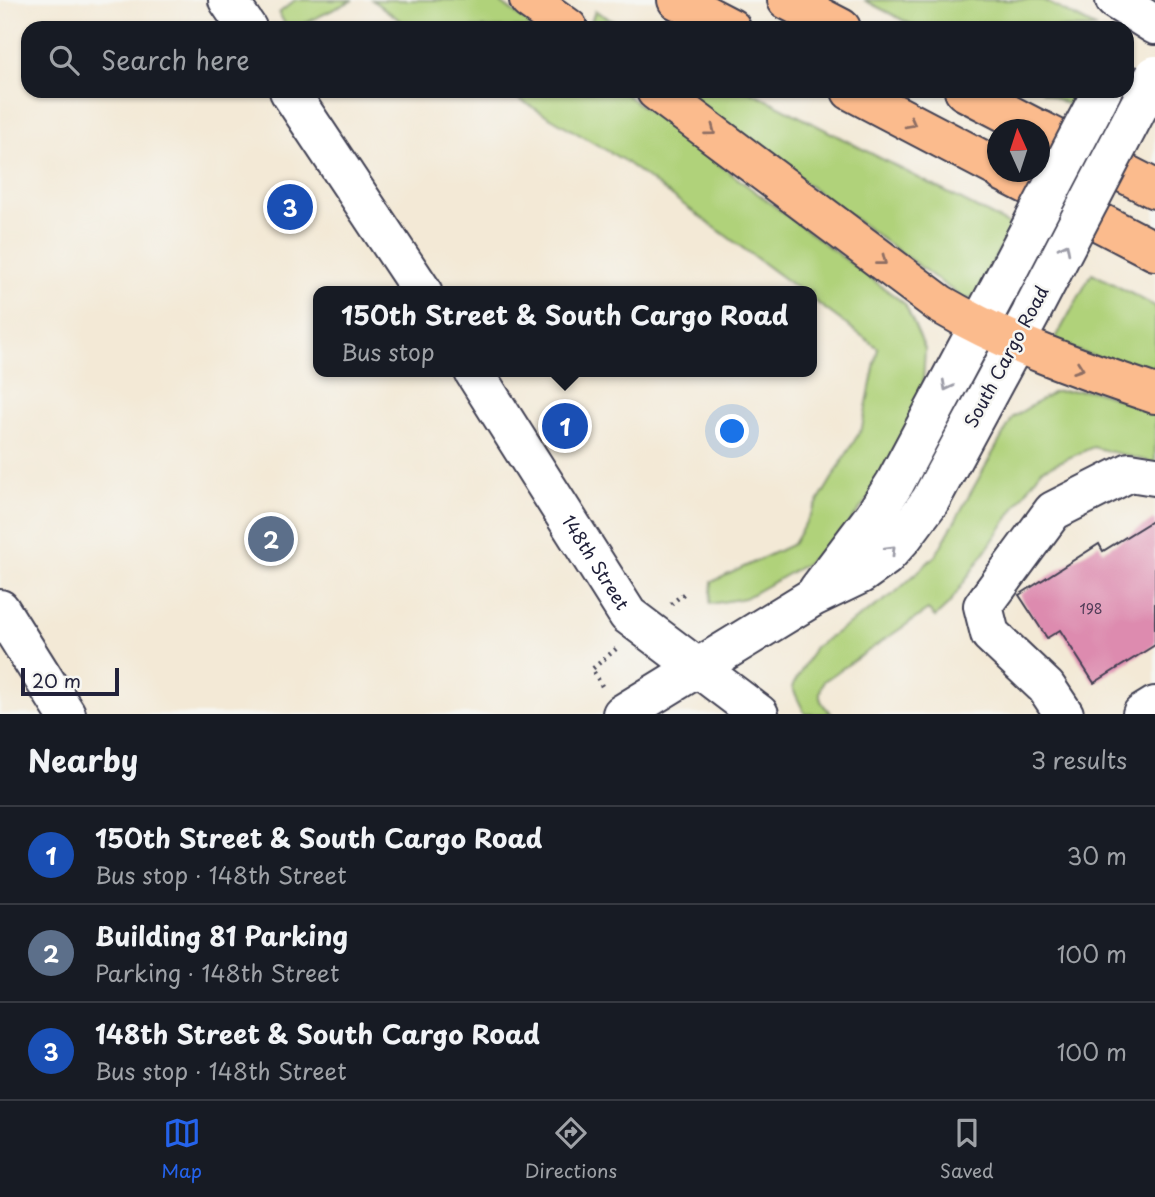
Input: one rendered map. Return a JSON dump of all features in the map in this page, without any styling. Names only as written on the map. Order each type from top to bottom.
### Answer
[{"type":"highway","points":[[529,0],[558,21]]},
{"type":"highway","points":[[677,0],[718,21]]},
{"type":"highway","points":[[787,0],[828,21]]},
{"type":"highway","points":[[665,98],[940,304],[980,326],[1073,367],[1155,394]]},
{"type":"highway","points":[[864,98],[987,162]]},
{"type":"highway","points":[[977,98],[1018,119]]},
{"type":"highway","points":[[1050,136],[1155,189]]},
{"type":"highway","points":[[1022,182],[1155,251]]},
{"type":"street","points":[[228,0],[242,21]]},
{"type":"street","name":"South Cargo Road","points":[[622,714],[813,597],[861,574],[885,556],[918,519],[940,484],[1016,342],[1155,75]]},
{"type":"street","points":[[294,98],[419,286]]},
{"type":"street","name":"South Cargo Road","points":[[813,597],[874,516],[895,483],[1098,98]]},
{"type":"street","name":"148th Street","points":[[477,377],[628,615],[759,714]]},
{"type":"street","points":[[1063,714],[1046,687],[990,634],[983,606],[1053,511],[1130,472],[1155,476]]},
{"type":"street","points":[[4,626],[66,714]]},
{"type":"street","points":[[1142,714],[1155,706]]},
{"type":"green space","points":[[295,0],[353,0],[310,21],[283,21],[279,13]]},
{"type":"green space","points":[[372,0],[497,0],[526,21],[401,21]]},
{"type":"green space","points":[[864,0],[1043,0],[1084,21],[904,21]]},
{"type":"green space","points":[[595,11],[614,21],[591,21]]},
{"type":"green space","points":[[517,98],[630,98],[905,304],[925,349],[922,400],[876,488],[847,526],[809,562],[745,598],[710,604],[712,582],[793,544],[862,428],[878,348],[817,303],[817,286],[794,286],[623,160]]},
{"type":"green space","points":[[690,98],[764,98],[1012,226],[974,298],[964,299]]},
{"type":"green space","points":[[1055,98],[1080,98],[1075,108]]},
{"type":"green space","points":[[1092,273],[1155,306],[1155,376],[1053,343]]},
{"type":"green space","points":[[1092,390],[1155,411],[1155,463],[1093,447],[1041,470],[949,604],[935,617],[928,610],[824,681],[820,699],[832,714],[805,714],[792,687],[815,647],[895,593],[936,555],[1013,417],[1054,392]]},
{"type":"building","points":[[1155,519],[1155,645],[1094,683],[1060,630],[1047,638],[1019,595],[1099,544],[1103,551]]},
{"type":"place","name":"148th Street & South Cargo Road","points":[[290,207]]},
{"type":"place","name":"150th Street & South Cargo Road","points":[[565,426]]},
{"type":"place","name":"Building 81 Parking","points":[[271,539]]}]
